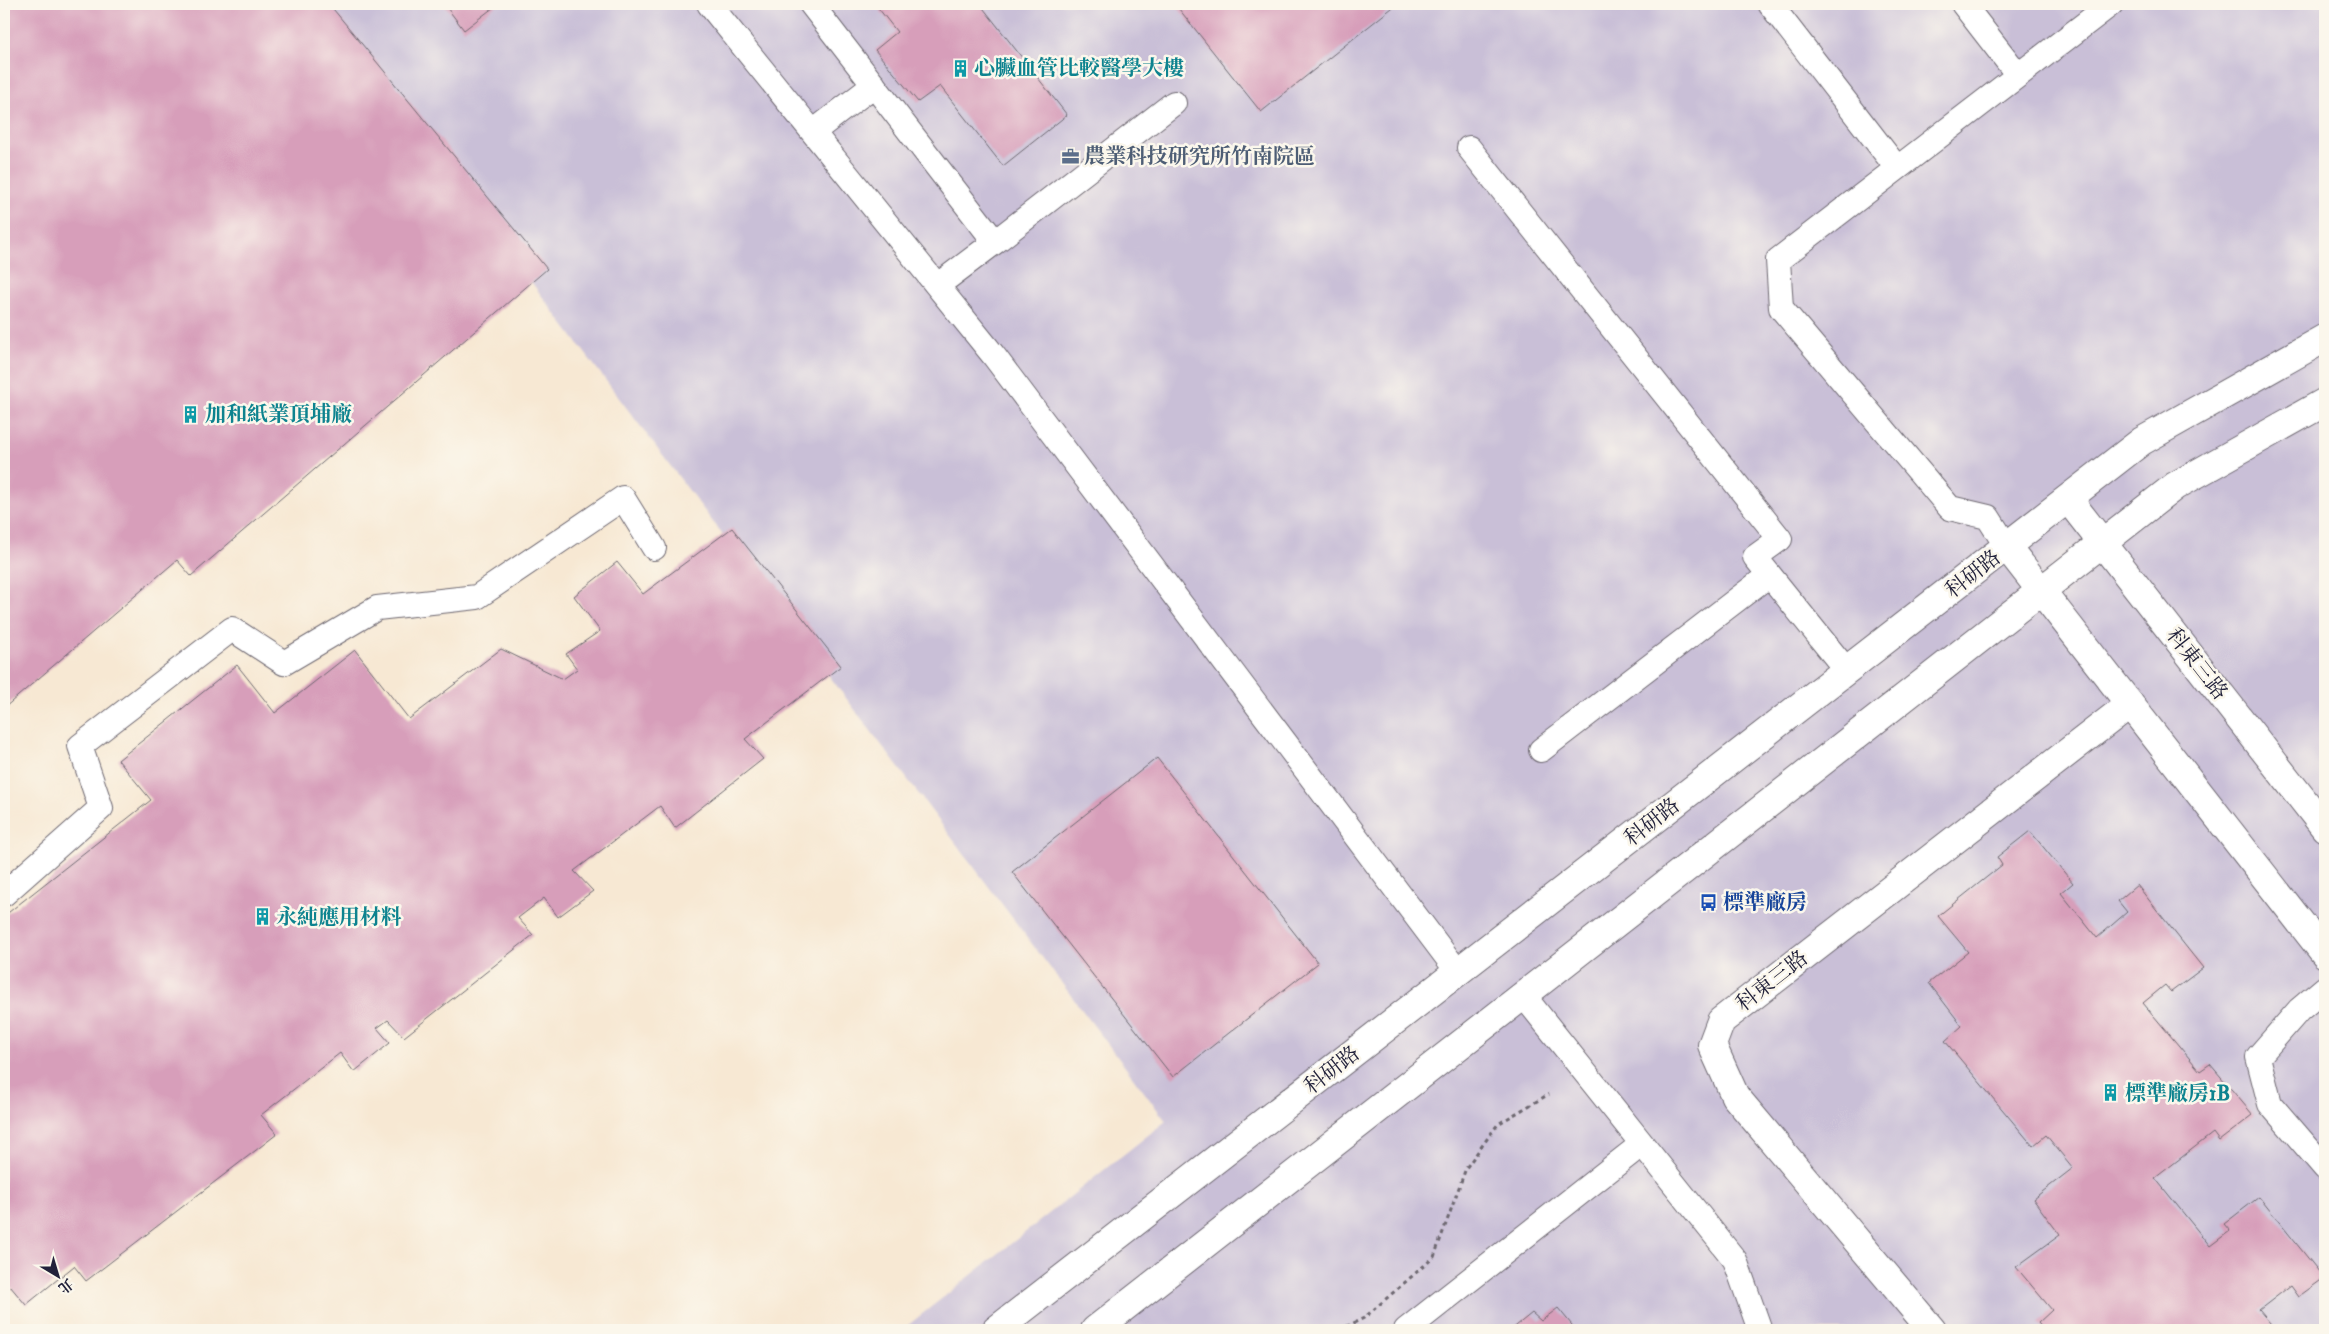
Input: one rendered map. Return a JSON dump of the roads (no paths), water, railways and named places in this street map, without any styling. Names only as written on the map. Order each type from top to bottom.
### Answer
[{"type":"street","name":"科研路","points":[[996,1330],[2142,441],[2325,338]]},
{"type":"street","points":[[1095,1330],[2175,486],[2325,402]]},
{"type":"street","name":"科東三路","points":[[2068,499],[2325,828]]},
{"type":"street","points":[[2007,547],[2325,954]]},
{"type":"street","name":"科東三路","points":[[1932,1330],[1735,1096],[1712,1045],[1721,1021],[2130,704]]},
{"type":"lane","points":[[709,4],[1000,363],[1458,972]]},
{"type":"lane","points":[[811,4],[995,242]]},
{"type":"lane","points":[[1770,4],[1897,168]]},
{"type":"lane","points":[[1963,4],[2018,75]]},
{"type":"lane","points":[[2007,547],[1988,517],[1950,508],[1781,308],[1778,260],[2111,4]]},
{"type":"lane","points":[[813,132],[874,85]]},
{"type":"lane","points":[[938,286],[1174,103]]},
{"type":"lane","points":[[1469,148],[1780,539],[1755,557],[1847,671]]},
{"type":"lane","points":[[4,894],[101,808],[80,746],[232,629],[284,663],[377,608],[477,597],[623,498],[654,548]]},
{"type":"lane","points":[[1541,750],[1769,575]]},
{"type":"lane","points":[[2325,988],[2299,1010],[2258,1057],[2270,1104],[2325,1168]]},
{"type":"lane","points":[[1523,995],[1735,1260],[1760,1330]]},
{"type":"lane","points":[[1406,1330],[1642,1144]]},
{"type":"place","name":"心臟血管比較醫學大樓","points":[[960,68]]},
{"type":"place","name":"農業科技研究所竹南院區","points":[[1070,156]]},
{"type":"place","name":"加和紙業頂埔廠","points":[[191,414]]},
{"type":"place","name":"標準廠房","points":[[1709,902]]},
{"type":"place","name":"永純應用材料","points":[[262,917]]},
{"type":"place","name":"標準廠房1B","points":[[2111,1093]]}]
